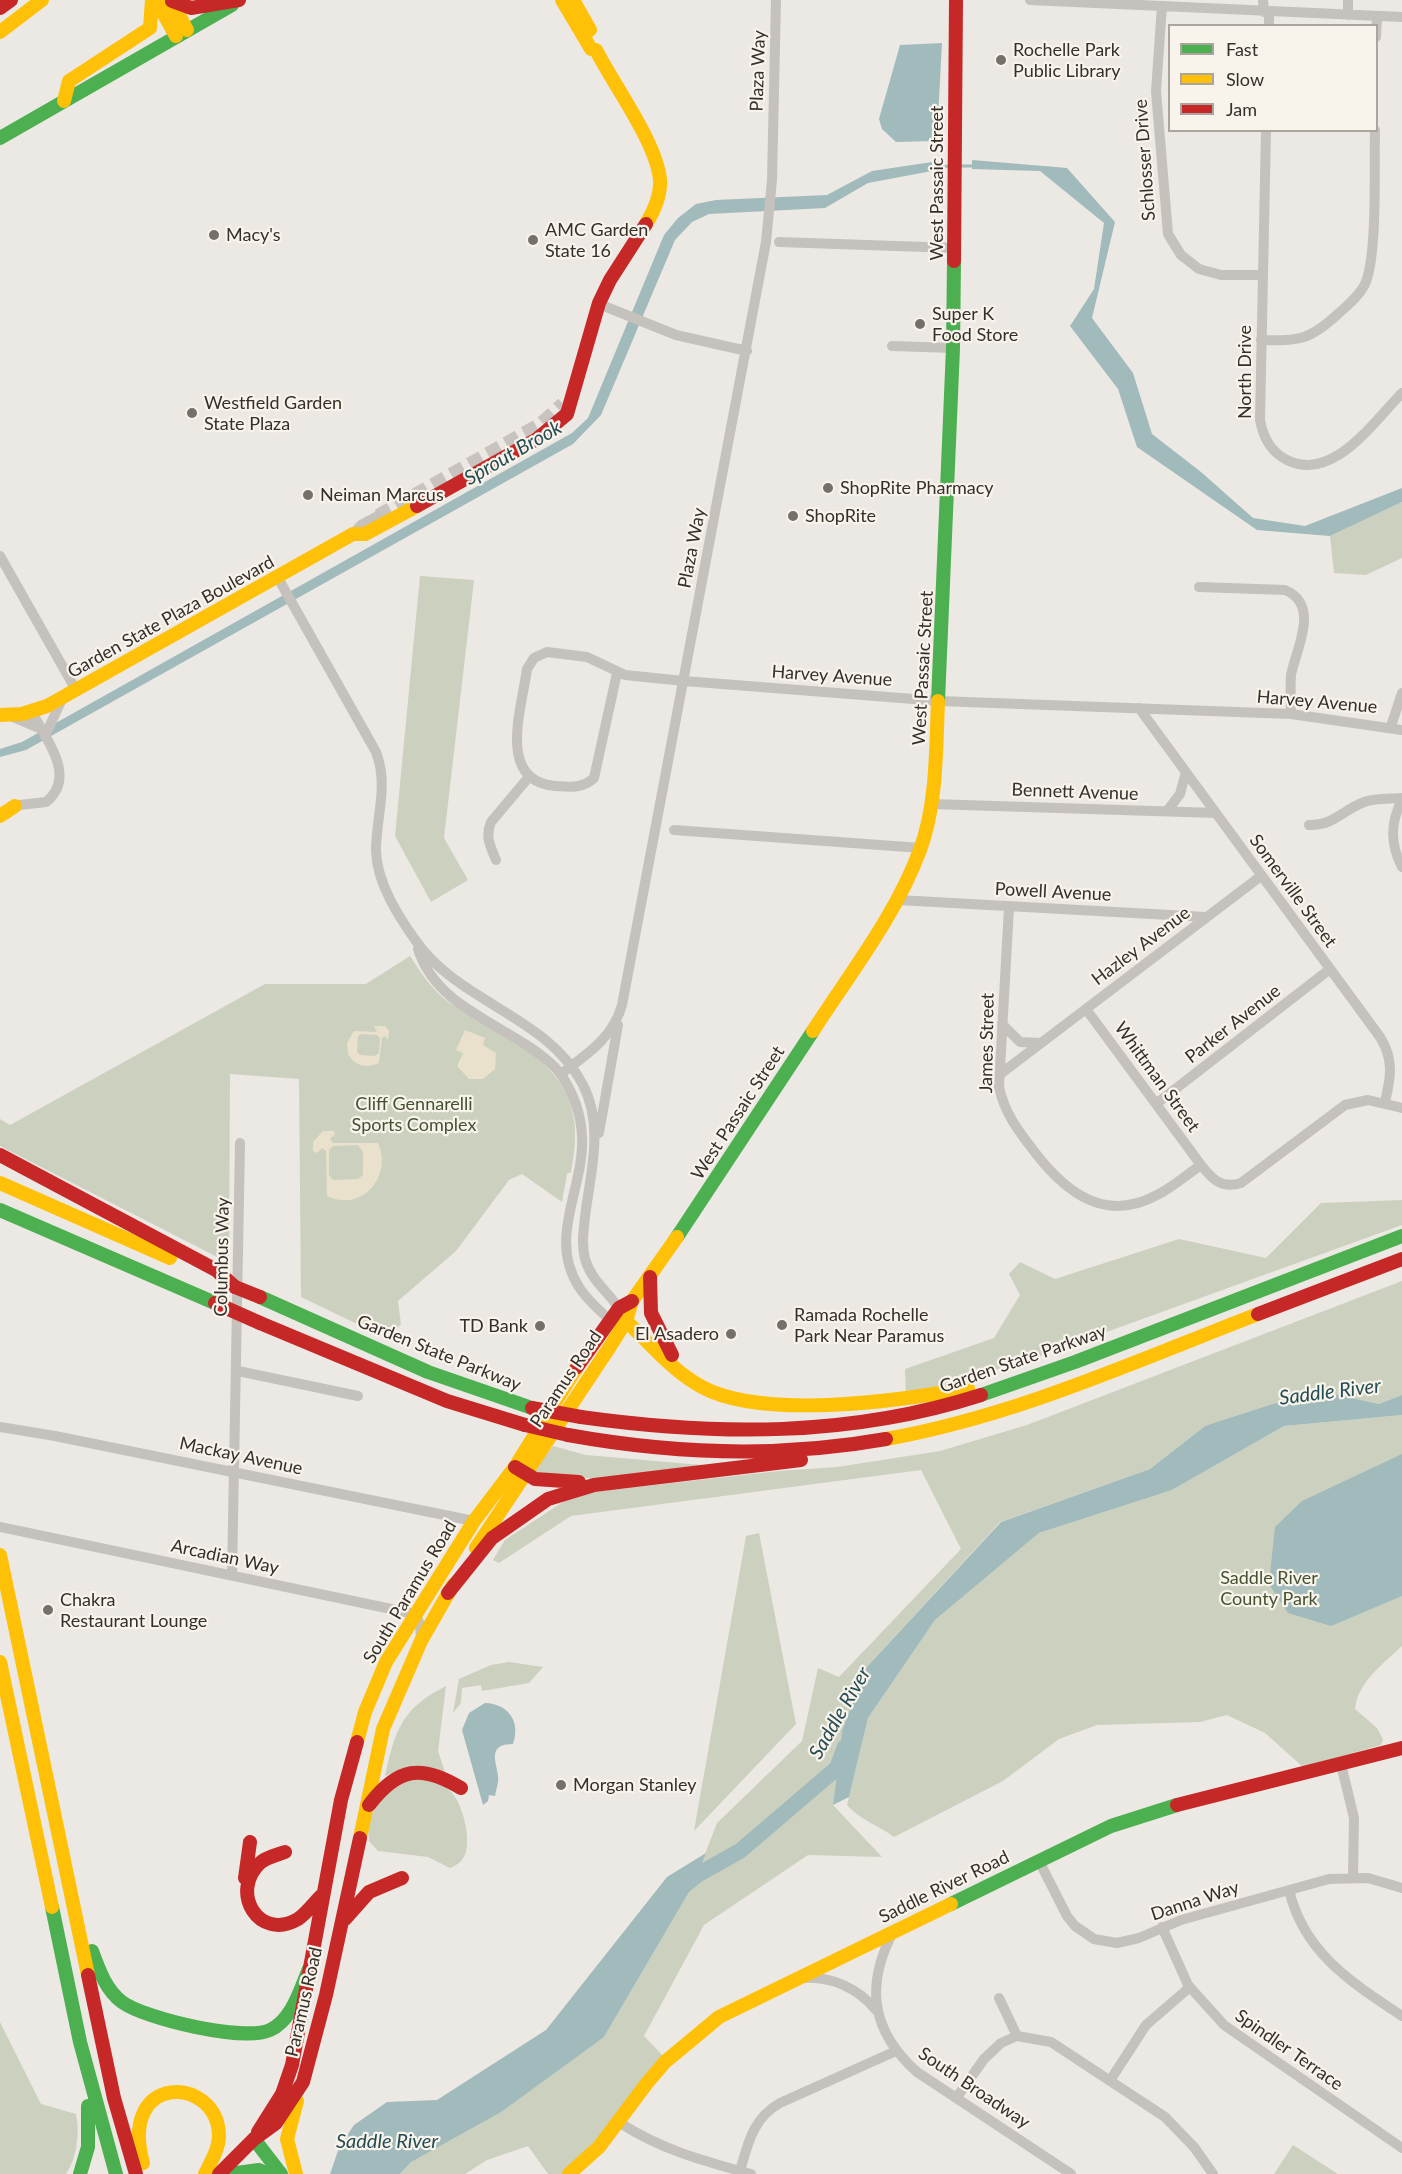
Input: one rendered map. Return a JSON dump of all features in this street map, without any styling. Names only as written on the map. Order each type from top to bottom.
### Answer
[{"type":"main road","points":[[0,8],[11,0]]},
{"type":"main road","points":[[0,32],[42,0]]},
{"type":"main road","points":[[21,15],[54,0]]},
{"type":"main road","points":[[154,0],[182,33]]},
{"type":"main road","points":[[64,101],[69,81],[150,28],[154,0]]},
{"type":"main road","points":[[0,138],[241,0]]},
{"type":"main road","points":[[172,1],[191,8],[241,0]]},
{"type":"main road","name":"Garden State Plaza Boulevard","points":[[562,0],[591,49],[596,50]]},
{"type":"main road","name":"Garden State Plaza Boulevard","points":[[4,715],[32,712],[281,584],[353,534],[365,534],[381,526],[552,429],[567,416],[599,304],[609,281],[653,210],[660,181],[650,149],[596,50],[598,46],[573,0]]},
{"type":"main road","name":"West Passaic Street","points":[[662,1260],[898,900],[921,849],[932,804],[939,701],[953,348],[956,0]]},
{"type":"main road","points":[[172,1],[182,33]]},
{"type":"main road","name":"Garden State Plaza Boulevard","points":[[563,404],[577,382]]},
{"type":"main road","points":[[0,816],[15,806]]},
{"type":"main road","points":[[0,1155],[216,1274]]},
{"type":"main road","points":[[0,1183],[216,1274]]},
{"type":"main road","name":"Garden State Parkway","points":[[0,1210],[447,1401],[525,1425],[568,1435],[638,1446],[732,1452],[870,1442],[963,1423],[1053,1394],[1402,1259]]},
{"type":"main road","name":"Garden State Parkway","points":[[216,1274],[235,1287],[494,1398],[532,1408],[640,1426],[733,1432],[779,1431],[871,1422],[918,1413],[1007,1388],[1402,1236]]},
{"type":"main road","name":"Paramus Road","points":[[520,1471],[562,1388],[610,1320],[626,1305],[662,1260]]},
{"type":"main road","points":[[650,1277],[649,1298],[655,1325],[684,1374]]},
{"type":"main road","name":"Paramus Road","points":[[520,1471],[626,1321],[626,1305]]},
{"type":"main road","points":[[626,1321],[699,1386],[717,1394],[785,1404],[861,1404],[969,1387],[1140,1337]]},
{"type":"main road","points":[[448,1593],[492,1539],[528,1510],[572,1490],[620,1481],[859,1453],[963,1423]]},
{"type":"main road","points":[[520,1471],[535,1479],[559,1483],[620,1481]]},
{"type":"main road","name":"South Paramus Road","points":[[332,1850],[346,1780],[365,1712],[386,1662],[474,1521],[520,1471]]},
{"type":"main road","name":"South Paramus Road","points":[[356,1856],[383,1729],[422,1641],[520,1471]]},
{"type":"main road","points":[[0,1555],[114,2098],[136,2174]]},
{"type":"main road","points":[[0,1662],[80,2042],[116,2174]]},
{"type":"main road","name":"Saddle River Road","points":[[569,2174],[590,2158],[620,2123],[638,2094],[656,2072],[694,2036],[719,2017],[1039,1861],[1136,1817],[1402,1748]]},
{"type":"main road","points":[[365,1812],[378,1791],[395,1778],[410,1771],[428,1771],[444,1776],[461,1788]]},
{"type":"main road","points":[[250,1842],[245,1883],[246,1896],[257,1918],[273,1927],[291,1924],[300,1918],[324,1892]]},
{"type":"main road","name":"Paramus Road","points":[[254,2139],[282,2094],[292,2065],[332,1850]]},
{"type":"main road","points":[[245,1883],[260,1861],[269,1855],[285,1852]]},
{"type":"main road","name":"Paramus Road","points":[[219,2174],[254,2139],[276,2123],[303,2082],[356,1856]]},
{"type":"main road","points":[[340,1926],[350,1910],[368,1891],[383,1883],[402,1878]]},
{"type":"main road","points":[[74,1906],[103,1978],[112,1994],[127,2007],[144,2014],[259,2035],[273,2030],[284,2020],[309,1969]]},
{"type":"main road","points":[[80,2042],[90,2126],[88,2147],[80,2174]]},
{"type":"main road","points":[[296,2174],[287,2139],[303,2082]]},
{"type":"main road","points":[[145,2174],[138,2141],[140,2119],[152,2100],[163,2093],[178,2090],[194,2094],[208,2104],[218,2119],[220,2136],[216,2153],[205,2174]]},
{"type":"main road","points":[[254,2139],[281,2174]]},
{"type":"main road","points":[[229,2174],[259,2170],[267,2174]]},
{"type":"street","name":"Plaza Way","points":[[561,1074],[608,1036],[618,1019],[622,1005],[747,351],[767,231],[771,190],[776,0]]},
{"type":"street","points":[[1030,0],[1402,17]]},
{"type":"street","points":[[1263,0],[1269,24]]},
{"type":"street","points":[[1348,0],[1348,15]]},
{"type":"street","name":"Schlosser Drive","points":[[1162,6],[1156,92],[1168,234],[1180,255],[1199,269],[1221,274],[1263,275]]},
{"type":"street","points":[[1377,16],[1377,24]]},
{"type":"street","name":"North Drive","points":[[1266,132],[1261,340],[1262,429],[1276,453],[1294,463],[1314,465],[1334,459],[1402,393]]},
{"type":"street","points":[[1261,340],[1291,341],[1310,337],[1356,297],[1365,285],[1372,262],[1375,132]]},
{"type":"street","points":[[779,243],[954,248]]},
{"type":"street","points":[[599,304],[701,343],[747,351]]},
{"type":"street","points":[[892,346],[953,348]]},
{"type":"street","name":"Garden State Plaza Boulevard","points":[[353,534],[361,525],[378,516]]},
{"type":"street","points":[[0,556],[76,690]]},
{"type":"street","points":[[281,584],[369,739],[381,765],[383,778],[376,850],[378,866],[389,897],[414,940],[440,969],[556,1047],[572,1065],[591,1103],[595,1125],[594,1154]]},
{"type":"street","points":[[1199,586],[1285,590],[1296,597],[1303,611],[1304,628],[1291,677],[1291,714]]},
{"type":"street","name":"Harvey Avenue","points":[[528,778],[521,767],[517,747],[527,669],[534,658],[547,652],[587,657],[618,673],[684,681],[939,701],[1291,714],[1391,726],[1402,730]]},
{"type":"street","points":[[496,860],[487,839],[491,822],[528,778],[542,785],[576,787],[594,778],[618,673]]},
{"type":"street","points":[[1391,726],[1402,693]]},
{"type":"street","points":[[45,729],[63,697]]},
{"type":"street","name":"Somerville Street","points":[[1139,708],[1385,1045],[1391,1067],[1385,1102]]},
{"type":"street","points":[[0,809],[46,802],[56,791],[60,770],[45,729],[32,712]]},
{"type":"street","points":[[4,715],[45,729]]},
{"type":"street","points":[[1167,811],[1180,794],[1186,772]]},
{"type":"street","points":[[1309,825],[1326,824],[1336,820],[1365,802],[1402,799],[1393,821],[1392,833],[1393,845],[1402,867]]},
{"type":"street","name":"Bennett Avenue","points":[[932,804],[1216,813]]},
{"type":"street","points":[[674,830],[921,849]]},
{"type":"street","name":"Hazley Avenue","points":[[999,1075],[1261,876]]},
{"type":"street","name":"Powell Avenue","points":[[898,900],[1206,917]]},
{"type":"street","name":"James Street","points":[[1009,907],[999,1075],[1002,1101],[1014,1126],[1055,1178],[1078,1195],[1104,1204],[1119,1205],[1144,1201],[1169,1188],[1201,1164]]},
{"type":"street","points":[[414,940],[422,964],[444,993],[536,1052],[561,1074],[571,1092],[582,1136],[569,1211],[567,1256],[579,1287],[610,1320],[626,1321]]},
{"type":"street","name":"Parker Avenue","points":[[1156,1104],[1330,969]]},
{"type":"street","points":[[622,1005],[594,1154],[584,1232],[585,1259],[599,1287],[626,1305]]},
{"type":"street","points":[[485,1019],[493,1006]]},
{"type":"street","name":"Whittman Street","points":[[1086,1009],[1201,1164],[1219,1184],[1226,1186],[1241,1183],[1335,1110],[1357,1101],[1385,1102]]},
{"type":"street","points":[[1002,1024],[1020,1042],[1041,1043]]},
{"type":"street","points":[[1385,1102],[1402,1108]]},
{"type":"street","name":"Columbus Way","points":[[232,1575],[238,1371],[240,1143]]},
{"type":"street","points":[[238,1371],[358,1396]]},
{"type":"street","name":"Mackay Avenue","points":[[0,1427],[474,1521]]},
{"type":"street","name":"Arcadian Way","points":[[0,1527],[415,1614]]},
{"type":"street","points":[[415,1614],[420,1623],[422,1641]]},
{"type":"street","points":[[1341,1764],[1354,1818],[1353,1877]]},
{"type":"street","name":"Danna Way","points":[[1039,1861],[1067,1916],[1089,1936],[1106,1942],[1128,1942],[1162,1927],[1329,1879],[1353,1877],[1384,1881],[1402,1888]]},
{"type":"street","points":[[1289,1890],[1301,1925],[1321,1955],[1347,1980],[1402,2016]]},
{"type":"street","name":"Spindler Terrace","points":[[1162,1927],[1190,1987],[1209,2011],[1240,2038],[1402,2148]]},
{"type":"street","name":"South Broadway","points":[[893,1932],[874,1985],[878,2012],[897,2051],[917,2072],[1071,2174]]},
{"type":"street","name":"South Broadway","points":[[799,1978],[825,1979],[843,1985],[860,1994],[878,2012]]},
{"type":"street","points":[[1111,2079],[1146,2025],[1190,1987]]},
{"type":"street","points":[[999,1998],[1017,2036]]},
{"type":"street","points":[[957,2097],[1001,2043],[1017,2036],[1052,2042],[1148,2104],[1181,2131],[1213,2174]]},
{"type":"street","points":[[740,2171],[752,2131],[765,2113],[780,2103],[897,2051]]},
{"type":"street","points":[[620,2123],[644,2139],[710,2169],[752,2174]]},
{"type":"green space","points":[[1402,502],[1402,558],[1366,575],[1334,573],[1330,536]]},
{"type":"green space","points":[[420,576],[474,580],[444,838],[468,880],[431,902],[395,836]]},
{"type":"green space","name":"Cliff Gennarelli Sports Complex","points":[[410,956],[428,982],[445,999],[522,1047],[541,1061],[556,1077],[567,1095],[574,1116],[575,1142],[571,1172],[567,1174],[562,1202],[522,1174],[509,1180],[456,1251],[398,1301],[401,1324],[396,1330],[382,1336],[301,1297],[299,1079],[230,1074],[229,1263],[0,1146],[0,1119],[10,1125],[265,984],[366,984]]},
{"type":"green space","points":[[1402,1200],[1402,1225],[1043,1355],[928,1391],[906,1395],[905,1369],[994,1338],[1020,1295],[1009,1274],[1020,1262],[1055,1279],[1179,1239],[1266,1258],[1321,1203]]},
{"type":"green space","points":[[1402,1281],[1402,1395],[1379,1404],[1330,1393],[1205,1426],[1150,1469],[1000,1522],[865,1669],[842,1731],[833,1805],[882,1857],[808,1855],[704,1925],[644,2036],[667,2060],[569,2174],[548,2174],[528,2146],[487,2160],[465,2174],[400,2174],[411,2162],[604,2037],[692,1887],[717,1823],[802,1741],[818,1668],[839,1677],[961,1549],[921,1470],[571,1516],[499,1563],[493,1560],[505,1540],[575,1494],[779,1471],[837,1467],[940,1451],[1027,1425]]},
{"type":"green space","name":"Saddle River County Park","points":[[1402,1415],[1402,1646],[1366,1682],[1357,1699],[1355,1709],[1377,1728],[1383,1739],[1381,1745],[1303,1767],[1265,1733],[1227,1715],[1200,1722],[1097,1725],[1059,1739],[1003,1781],[894,1837],[858,1815],[847,1805],[868,1718],[935,1620],[1039,1533],[1172,1490],[1284,1426]]},
{"type":"green space","points":[[553,1446],[586,1455],[713,1466],[603,1480],[536,1472],[536,1467]]},
{"type":"green space","points":[[759,1533],[796,1724],[694,1831],[746,1536]]},
{"type":"green space","points":[[509,1662],[543,1667],[529,1683],[482,1691],[481,1685],[462,1688],[461,1703],[453,1713],[459,1679],[491,1665]]},
{"type":"green space","points":[[446,1686],[438,1751],[445,1772],[397,1772],[385,1776],[397,1733],[403,1722],[419,1703]]},
{"type":"green space","points":[[420,1776],[446,1787],[459,1804],[462,1813],[467,1845],[461,1861],[450,1868],[428,1857],[378,1851],[369,1841],[371,1818],[381,1798],[398,1783]]},
{"type":"green space","points":[[0,2022],[41,2104],[76,2114],[77,2145],[73,2161],[66,2174],[0,2174]]},
{"type":"green space","points":[[1293,2145],[1338,2174],[1274,2174]]},
{"type":"sand","points":[[374,1026],[385,1026],[389,1031],[388,1040],[385,1036],[382,1038],[379,1063],[365,1066],[357,1064],[348,1054],[347,1043],[354,1031],[377,1032]],"holes":[[[361,1034],[377,1035],[380,1038],[379,1053],[375,1056],[360,1055],[357,1052],[358,1036]]]},
{"type":"sand","points":[[465,1030],[485,1038],[483,1045],[496,1053],[495,1069],[483,1079],[469,1079],[457,1066],[463,1053],[456,1050]]},
{"type":"sand","points":[[323,1131],[334,1131],[335,1134],[330,1139],[333,1143],[378,1143],[382,1155],[378,1179],[371,1188],[352,1200],[340,1200],[327,1196],[326,1151],[322,1148],[317,1153],[313,1151],[313,1142]],"holes":[[[358,1145],[363,1152],[363,1175],[358,1179],[333,1180],[329,1175],[329,1150],[333,1146]]]},
{"type":"water","points":[[942,43],[937,137],[933,141],[896,142],[882,129],[879,119],[900,45]]},
{"type":"water","points":[[972,160],[1067,168],[1115,222],[1092,318],[1133,373],[1152,434],[1201,472],[1253,518],[1305,526],[1402,488],[1402,502],[1330,536],[1257,530],[1137,447],[1118,389],[1070,326],[1094,289],[1104,223],[1040,171],[972,169]]},
{"type":"water","points":[[932,162],[932,171],[868,183],[825,208],[709,214],[692,222],[675,240],[601,415],[573,444],[26,750],[0,757],[0,749],[22,742],[572,433],[588,418],[664,235],[678,218],[696,204],[716,200],[827,195],[872,171]]},
{"type":"water","name":"Saddle River","points":[[1330,1393],[1379,1404],[1402,1395],[1402,1415],[1284,1426],[1172,1490],[1039,1533],[935,1620],[868,1718],[849,1797],[833,1805],[842,1731],[865,1669],[1001,1522],[1150,1469],[1205,1426],[1276,1403]]},
{"type":"water","points":[[1402,1454],[1402,1596],[1331,1626],[1288,1613],[1269,1584],[1275,1527],[1302,1501]]},
{"type":"water","points":[[485,1703],[500,1707],[511,1715],[514,1721],[515,1736],[513,1744],[499,1747],[496,1751],[498,1783],[495,1796],[489,1795],[488,1801],[483,1805],[462,1730],[469,1713]]},
{"type":"water","name":"Saddle River","points":[[706,1853],[692,1887],[604,2037],[501,2112],[411,2162],[400,2174],[330,2174],[339,2148],[354,2125],[387,2102],[437,2100],[546,2030],[667,1877]]},
{"type":"waterway","name":"Sprout Brook","points":[[929,168],[949,166]]},
{"type":"waterway","name":"Sprout Brook","points":[[959,166],[972,166]]},
{"type":"waterway","name":"Saddle River","points":[[681,1888],[697,1875],[740,1851],[837,1768],[845,1747]]},
{"type":"tunnel","points":[[378,516],[541,424],[563,404]]},
{"type":"traffic: fast","points":[[0,138],[232,5]]},
{"type":"traffic: fast","points":[[938,701],[953,348],[954,261]]},
{"type":"traffic: fast","points":[[677,1237],[813,1031]]},
{"type":"traffic: fast","points":[[0,1210],[215,1303]]},
{"type":"traffic: fast","points":[[981,1395],[1075,1362],[1402,1236]]},
{"type":"traffic: fast","points":[[260,1297],[428,1372],[532,1408]]},
{"type":"traffic: fast","points":[[951,1904],[1111,1826],[1177,1805]]},
{"type":"traffic: fast","points":[[52,1907],[80,2042],[116,2174]]},
{"type":"traffic: fast","points":[[92,1951],[107,1986],[116,1997],[134,2009],[195,2027],[239,2033],[257,2033],[270,2030],[278,2025],[290,2012],[309,1969]]},
{"type":"traffic: fast","points":[[80,2174],[88,2147],[88,2106]]},
{"type":"traffic: fast","points":[[254,2139],[281,2174]]},
{"type":"traffic: fast","points":[[229,2174],[259,2170],[267,2174]]},
{"type":"traffic: slow","points":[[0,32],[42,0]]},
{"type":"traffic: slow","points":[[64,101],[69,81],[150,28],[152,0]]},
{"type":"traffic: slow","points":[[156,0],[176,36]]},
{"type":"traffic: slow","points":[[171,0],[187,30]]},
{"type":"traffic: slow","points":[[562,0],[591,49],[596,50],[651,149],[657,165],[660,186],[652,214],[646,224]]},
{"type":"traffic: slow","points":[[573,0],[590,30]]},
{"type":"traffic: slow","points":[[0,715],[22,714],[47,706],[353,534],[365,534],[417,506]]},
{"type":"traffic: slow","points":[[813,1031],[886,920],[920,850],[926,833],[933,795],[938,701]]},
{"type":"traffic: slow","points":[[0,816],[15,806]]},
{"type":"traffic: slow","points":[[0,1183],[170,1258]]},
{"type":"traffic: slow","points":[[476,1548],[609,1348],[626,1321],[632,1301],[677,1237]]},
{"type":"traffic: slow","points":[[886,1439],[934,1429],[1029,1402],[1258,1314]]},
{"type":"traffic: slow","points":[[626,1321],[681,1373],[702,1387],[728,1397],[760,1403],[832,1405],[906,1398],[968,1388]]},
{"type":"traffic: slow","points":[[357,1742],[365,1712],[386,1662],[474,1521],[515,1467],[577,1367]]},
{"type":"traffic: slow","points":[[0,1555],[88,1975]]},
{"type":"traffic: slow","points":[[360,1838],[383,1729],[421,1641],[453,1585]]},
{"type":"traffic: slow","points":[[0,1662],[52,1907]]},
{"type":"traffic: slow","points":[[569,2174],[599,2147],[665,2062],[719,2017],[951,1904]]},
{"type":"traffic: slow","points":[[143,2163],[139,2133],[144,2112],[156,2098],[171,2092],[187,2093],[203,2101],[214,2115],[219,2135],[216,2150],[205,2174]]},
{"type":"traffic: slow","points":[[296,2174],[287,2139],[297,2101]]},
{"type":"traffic: jam","points":[[0,8],[11,0]]},
{"type":"traffic: jam","points":[[172,1],[191,8],[239,0]]},
{"type":"traffic: jam","points":[[954,261],[956,0]]},
{"type":"traffic: jam","points":[[417,506],[537,439],[567,414],[599,303],[610,280],[646,224]]},
{"type":"traffic: jam","points":[[0,1155],[216,1270],[235,1287]]},
{"type":"traffic: jam","points":[[1258,1314],[1402,1259]]},
{"type":"traffic: jam","points":[[650,1277],[651,1313],[672,1355]]},
{"type":"traffic: jam","points":[[235,1287],[260,1297]]},
{"type":"traffic: jam","points":[[577,1367],[619,1308],[632,1301]]},
{"type":"traffic: jam","points":[[215,1303],[260,1323]]},
{"type":"traffic: jam","points":[[260,1323],[447,1401],[525,1425]]},
{"type":"traffic: jam","points":[[581,1417],[682,1427],[783,1429],[882,1419],[932,1409],[981,1395]]},
{"type":"traffic: jam","points":[[532,1408],[581,1417]]},
{"type":"traffic: jam","points":[[525,1425],[568,1435]]},
{"type":"traffic: jam","points":[[568,1435],[647,1446],[727,1451],[806,1449],[886,1439]]},
{"type":"traffic: jam","points":[[448,1593],[492,1538],[548,1499],[594,1485],[801,1460]]},
{"type":"traffic: jam","points":[[515,1467],[535,1479],[579,1482]]},
{"type":"traffic: jam","points":[[258,2132],[282,2094],[292,2065],[341,1800],[357,1742]]},
{"type":"traffic: jam","points":[[1177,1805],[1402,1748]]},
{"type":"traffic: jam","points":[[369,1805],[390,1783],[411,1773],[434,1775],[461,1788]]},
{"type":"traffic: jam","points":[[219,2174],[254,2139],[276,2123],[303,2082],[326,1995],[360,1838]]},
{"type":"traffic: jam","points":[[245,1878],[250,1842]]},
{"type":"traffic: jam","points":[[285,1852],[262,1861],[251,1875],[247,1887],[248,1900],[253,1910],[261,1919],[271,1924],[284,1924],[301,1917],[321,1896]]},
{"type":"traffic: jam","points":[[345,1919],[369,1892],[402,1878]]},
{"type":"traffic: jam","points":[[88,1975],[114,2098],[136,2174]]},
{"type":"place","name":"Rochelle Park Public Library","points":[[1001,60]]},
{"type":"place","name":"Macy's","points":[[214,235]]},
{"type":"place","name":"AMC Garden State 16","points":[[533,240]]},
{"type":"place","name":"Super K Food Store","points":[[920,324]]},
{"type":"place","name":"Westfield Garden State Plaza","points":[[192,413]]},
{"type":"place","name":"ShopRite Pharmacy","points":[[828,488]]},
{"type":"place","name":"Neiman Marcus","points":[[308,495]]},
{"type":"place","name":"ShopRite","points":[[793,516]]},
{"type":"place","name":"Ramada Rochelle Park Near Paramus","points":[[782,1325]]},
{"type":"place","name":"TD Bank","points":[[540,1326]]},
{"type":"place","name":"El Asadero","points":[[731,1334]]},
{"type":"place","name":"Chakra Restaurant Lounge","points":[[48,1610]]},
{"type":"place","name":"Morgan Stanley","points":[[561,1785]]}]
